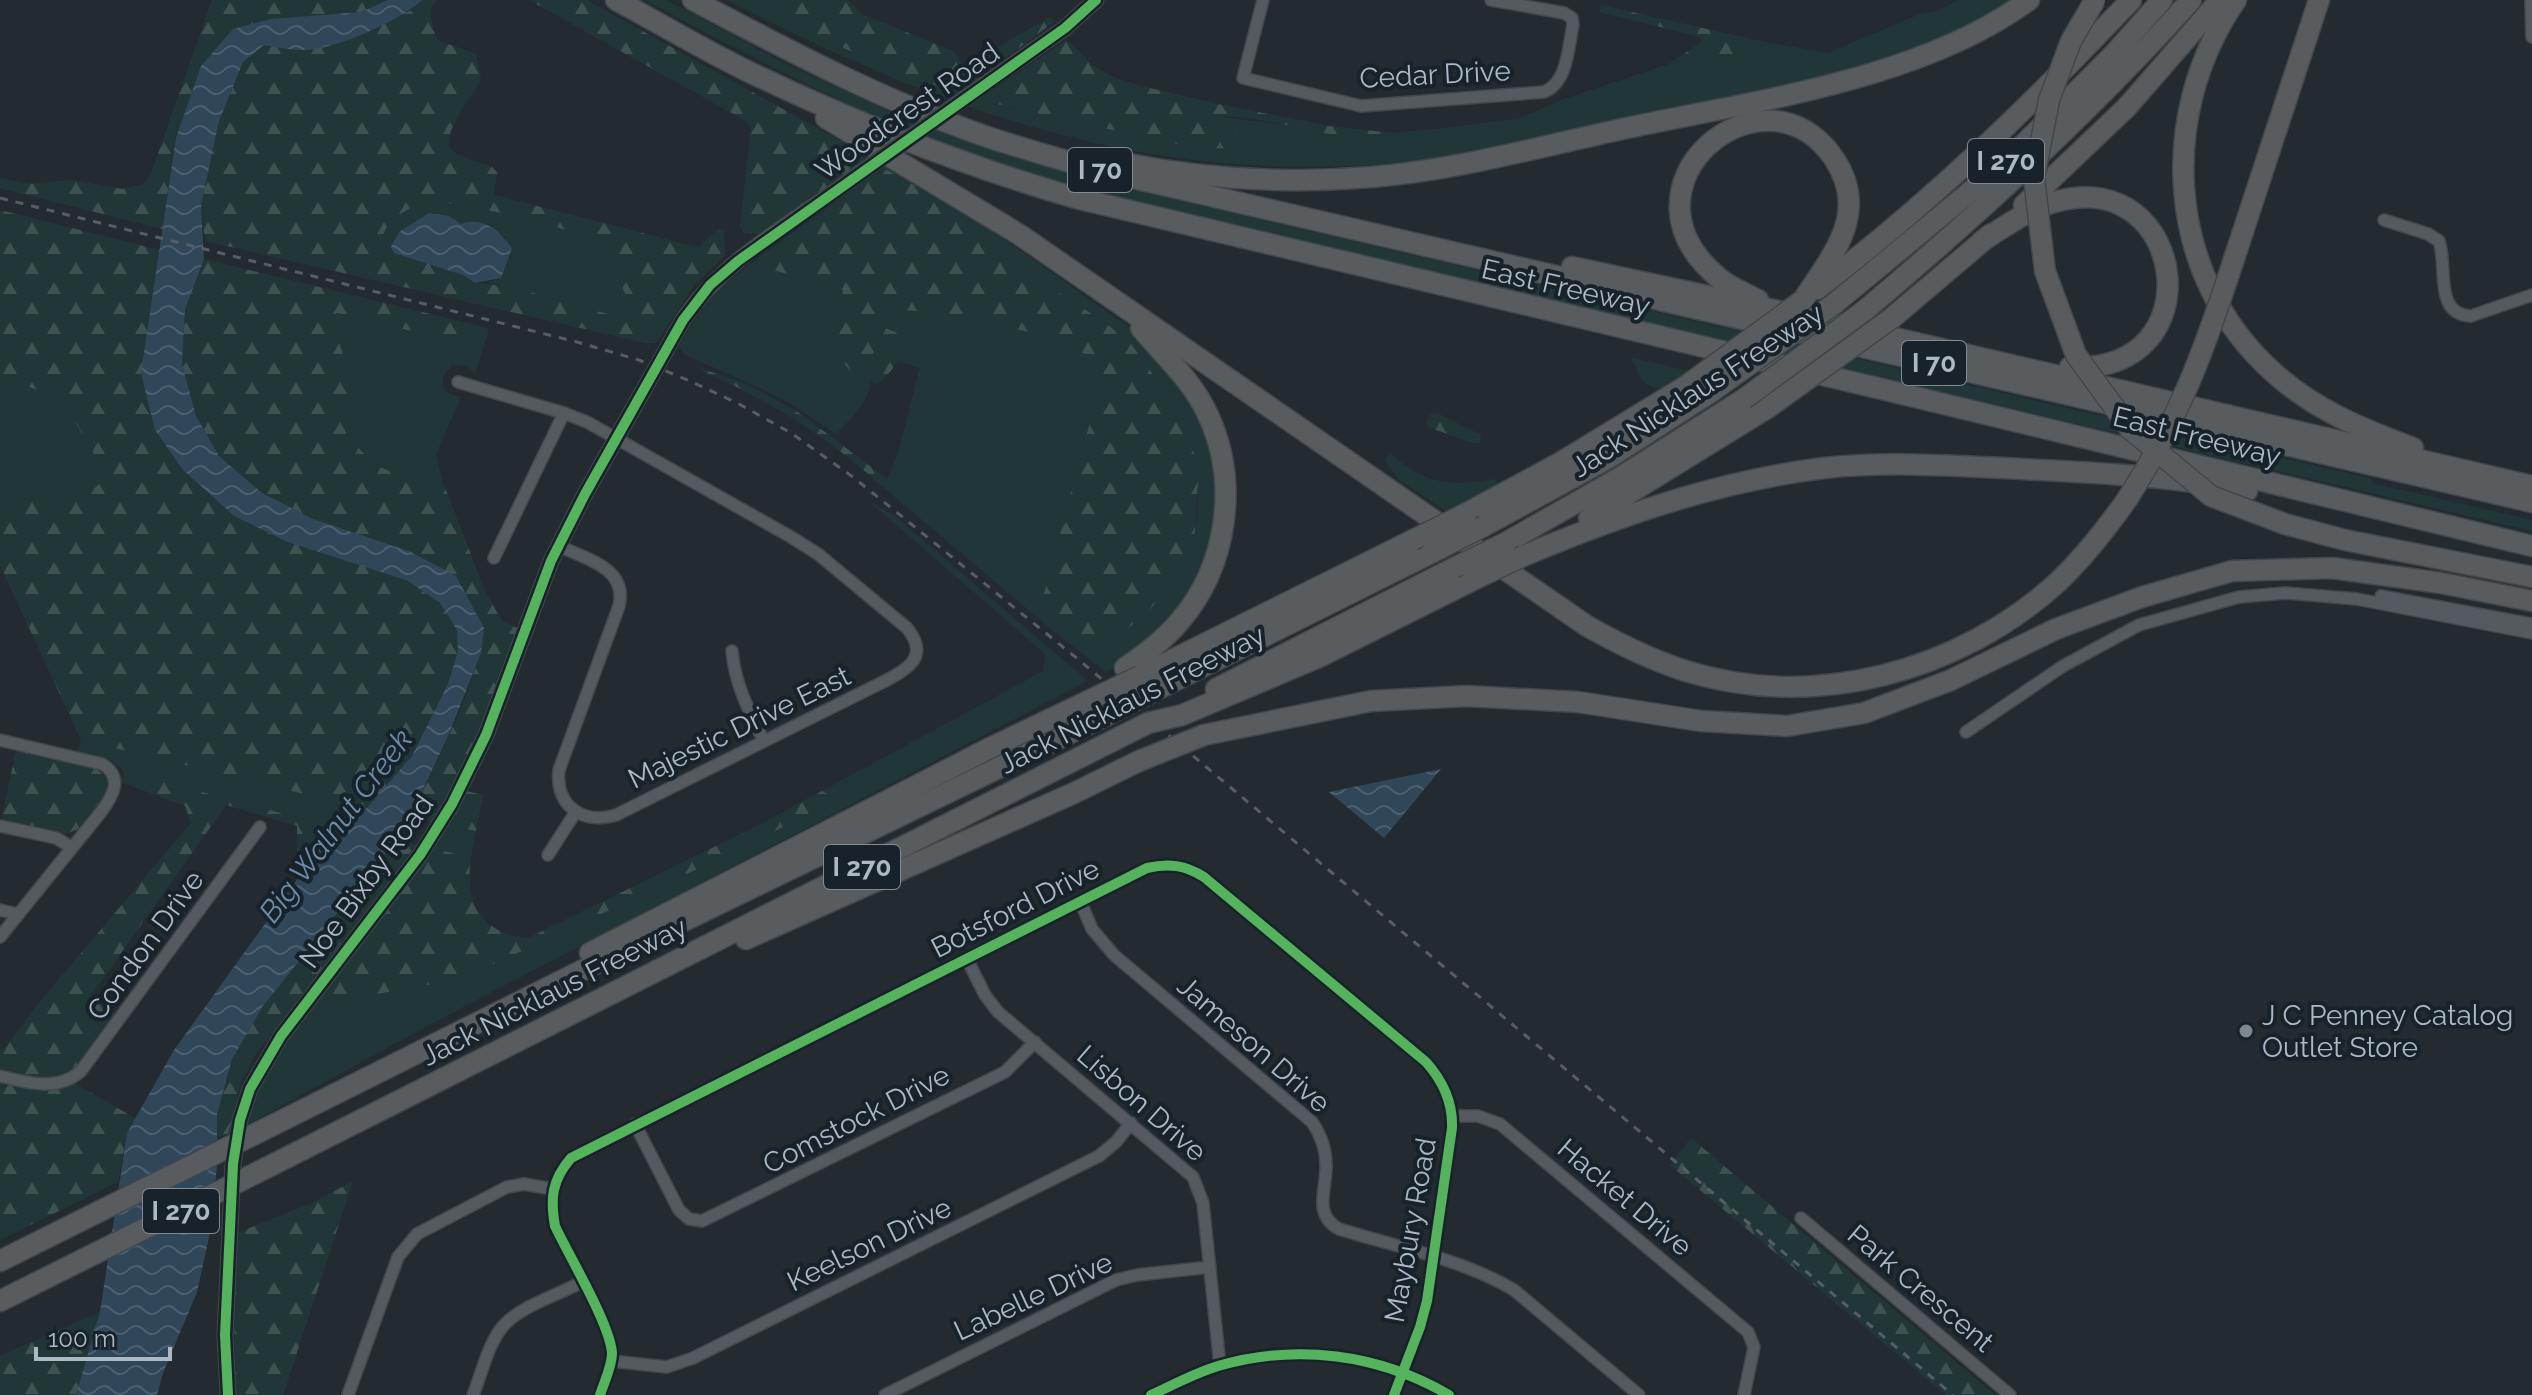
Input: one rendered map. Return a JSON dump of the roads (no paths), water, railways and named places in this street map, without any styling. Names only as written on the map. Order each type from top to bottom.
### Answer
[{"type":"highway","name":"East Freeway","points":[[616,0],[761,78],[967,163],[1076,198],[2532,546]]},
{"type":"highway","name":"East Freeway","points":[[693,0],[790,52],[884,94],[980,134],[1036,153],[1450,253],[2529,490]]},
{"type":"highway","points":[[884,94],[980,127],[1127,164],[1255,179],[1370,177],[1448,167],[1828,85],[1922,56],[1986,27],[2029,0]]},
{"type":"highway","points":[[2095,0],[2071,41],[2049,100],[2034,178],[2045,271],[2076,355],[2130,429],[2211,496],[2285,524],[2345,540],[2532,577]]},
{"type":"highway","points":[[556,983],[594,949],[992,747],[1132,672],[1467,513],[1569,458],[1686,386],[1868,250],[2041,95],[2131,0]]},
{"type":"highway","name":"Jack Nicklaus Freeway","points":[[0,1261],[556,983],[1103,717],[1484,526],[1605,460],[1711,392],[1834,304],[2005,163],[2115,53],[2162,0]]},
{"type":"highway","name":"Jack Nicklaus Freeway","points":[[0,1301],[1148,723],[1180,712],[1454,568],[1515,549],[1744,399],[1864,311],[2021,174],[2191,0]]},
{"type":"highway","points":[[1180,712],[1319,657],[1471,581],[1515,549],[1633,492],[1769,407],[1892,318],[2043,189],[2118,116],[2220,0]]},
{"type":"highway","points":[[2236,0],[2219,24],[2193,88],[2185,123],[2182,161],[2189,227],[2196,252],[2221,308],[2272,371],[2329,413],[2417,450],[2529,490]]},
{"type":"highway","points":[[1941,657],[1977,640],[2010,619],[2058,581],[2095,541],[2128,498],[2164,439],[2186,394],[2233,262],[2319,0]]},
{"type":"highway","points":[[761,78],[983,211],[1560,608],[1634,652],[1712,678],[1794,687],[1832,685],[1876,678],[1941,657],[2056,629]]},
{"type":"highway","points":[[1783,312],[1724,282],[1711,271],[1693,250],[1682,223],[1681,194],[1690,167],[1712,140],[1737,127],[1762,121],[1796,127],[1828,149],[1844,175],[1849,199],[1845,229],[1836,250],[1803,300]]},
{"type":"highway","points":[[1978,357],[2078,367],[2110,364],[2132,353],[2152,335],[2161,319],[2168,287],[2164,254],[2155,236],[2141,219],[2106,202],[2083,199],[2058,201],[2017,218],[1982,241]]},
{"type":"highway","points":[[1450,253],[1534,259],[1783,312],[2529,490]]},
{"type":"highway","points":[[1124,306],[1179,368],[1208,414],[1220,449],[1226,492],[1220,540],[1199,595],[1168,635],[1132,672]]},
{"type":"highway","points":[[1515,549],[1677,498],[1754,479],[1827,468],[1891,465],[2170,477],[2436,524]]},
{"type":"highway","points":[[2461,563],[2532,587]]},
{"type":"highway","points":[[602,999],[795,919],[1139,761],[1204,735],[1371,701],[1467,696],[1578,702],[1701,721],[1787,726],[1864,713],[1951,680],[2056,629],[2142,597],[2232,571],[2332,568],[2441,583],[2532,601]]},
{"type":"street","name":"Woodcrest Road","points":[[742,258],[1065,28],[1096,0]]},
{"type":"street","name":"Cedar Drive","points":[[1263,0],[1243,78],[1361,106],[1544,92],[1555,86],[1562,77],[1572,18],[1564,13],[1491,0]]},
{"type":"street","points":[[2531,0],[2532,37]]},
{"type":"street","points":[[2384,220],[2428,234],[2439,241],[2446,298],[2452,309],[2461,315],[2471,316],[2532,295]]},
{"type":"street","name":"Noe Bixby Road","points":[[228,1395],[225,1335],[233,1164],[240,1120],[250,1089],[281,1036],[420,855],[452,804],[486,735],[559,546],[691,307],[710,285],[742,258]]},
{"type":"street","points":[[458,382],[564,413],[617,438]]},
{"type":"street","points":[[494,558],[564,413]]},
{"type":"street","name":"Majestic Drive East","points":[[575,813],[595,819],[616,815],[904,671],[916,658],[916,642],[907,628],[818,554],[617,438]]},
{"type":"street","points":[[548,855],[575,813],[559,789],[559,770],[619,606],[620,591],[610,571],[559,546]]},
{"type":"street","points":[[2285,593],[2297,589],[2345,591],[2416,601],[2532,624]]},
{"type":"street","points":[[1966,732],[2063,666],[2139,625],[2230,599],[2285,593],[2357,599],[2532,633]]},
{"type":"street","points":[[732,651],[741,695],[764,741]]},
{"type":"street","points":[[0,740],[102,764],[116,780],[109,801],[0,937]]},
{"type":"street","points":[[0,826],[56,838],[71,847]]},
{"type":"street","name":"Condon Drive","points":[[0,1076],[36,1084],[61,1084],[75,1076],[260,827]]},
{"type":"street","name":"Botsford Drive","points":[[552,1189],[571,1158],[1147,868],[1161,865],[1191,869],[1204,877],[1426,1062],[1444,1087],[1452,1116]]},
{"type":"street","name":"Jameson Drive","points":[[1081,903],[1092,929],[1114,955],[1312,1122],[1324,1147],[1326,1166],[1322,1208],[1329,1223],[1339,1229],[1486,1274],[1514,1290],[1639,1395]]},
{"type":"street","points":[[0,910],[17,914]]},
{"type":"street","name":"Lisbon Drive","points":[[967,959],[991,1003],[1187,1170],[1198,1185],[1203,1203],[1220,1366]]},
{"type":"street","name":"Comstock Drive","points":[[635,1124],[679,1210],[689,1219],[702,1221],[1005,1072],[1035,1042]]},
{"type":"street","name":"Maybury Road","points":[[1394,1395],[1424,1314],[1452,1116]]},
{"type":"street","name":"Hacket Drive","points":[[1452,1116],[1478,1116],[1500,1124],[1745,1328],[1754,1341],[1744,1395]]},
{"type":"street","name":"Keelson Drive","points":[[611,1361],[667,1367],[693,1358],[1099,1156],[1116,1142],[1131,1123]]},
{"type":"street","points":[[348,1395],[398,1257],[410,1240],[426,1228],[507,1187],[524,1184],[552,1189],[555,1226],[604,1326],[611,1361],[600,1395]]},
{"type":"street","name":"Park Crescent","points":[[1801,1218],[2010,1395]]},
{"type":"street","name":"Labelle Drive","points":[[885,1395],[1116,1280],[1210,1267]]},
{"type":"street","points":[[473,1395],[491,1348],[504,1326],[524,1311],[582,1282]]},
{"type":"street","points":[[1151,1395],[1220,1366],[1288,1354],[1323,1354],[1357,1359],[1402,1373],[1449,1395]]},
{"type":"water","points":[[388,0],[422,0],[398,17],[330,46],[302,50],[264,45],[243,62],[219,121],[201,205],[204,259],[185,309],[182,364],[196,416],[219,456],[262,493],[313,519],[411,552],[456,576],[484,628],[481,653],[449,734],[396,840],[263,1006],[232,1059],[217,1114],[217,1165],[211,1228],[197,1292],[157,1395],[76,1395],[100,1312],[127,1133],[174,1050],[306,867],[366,809],[412,756],[448,684],[458,651],[457,630],[440,603],[408,581],[285,541],[234,516],[183,470],[155,430],[141,373],[176,138],[201,66],[233,29],[271,19],[361,12]]},
{"type":"water","points":[[429,213],[449,216],[461,224],[483,223],[502,236],[512,248],[501,278],[475,283],[463,275],[394,253],[391,247],[399,232]]},
{"type":"water","points":[[1441,769],[1384,838],[1329,792]]},
{"type":"railway","points":[[0,198],[639,360],[739,404],[791,433],[853,477],[1079,660],[1953,1395]]},
{"type":"place","name":"J C Penney Catalog Outlet Store","points":[[2246,1031]]},
{"type":"water label","name":"Big Walnut Creek","points":[[336,826]]}]
